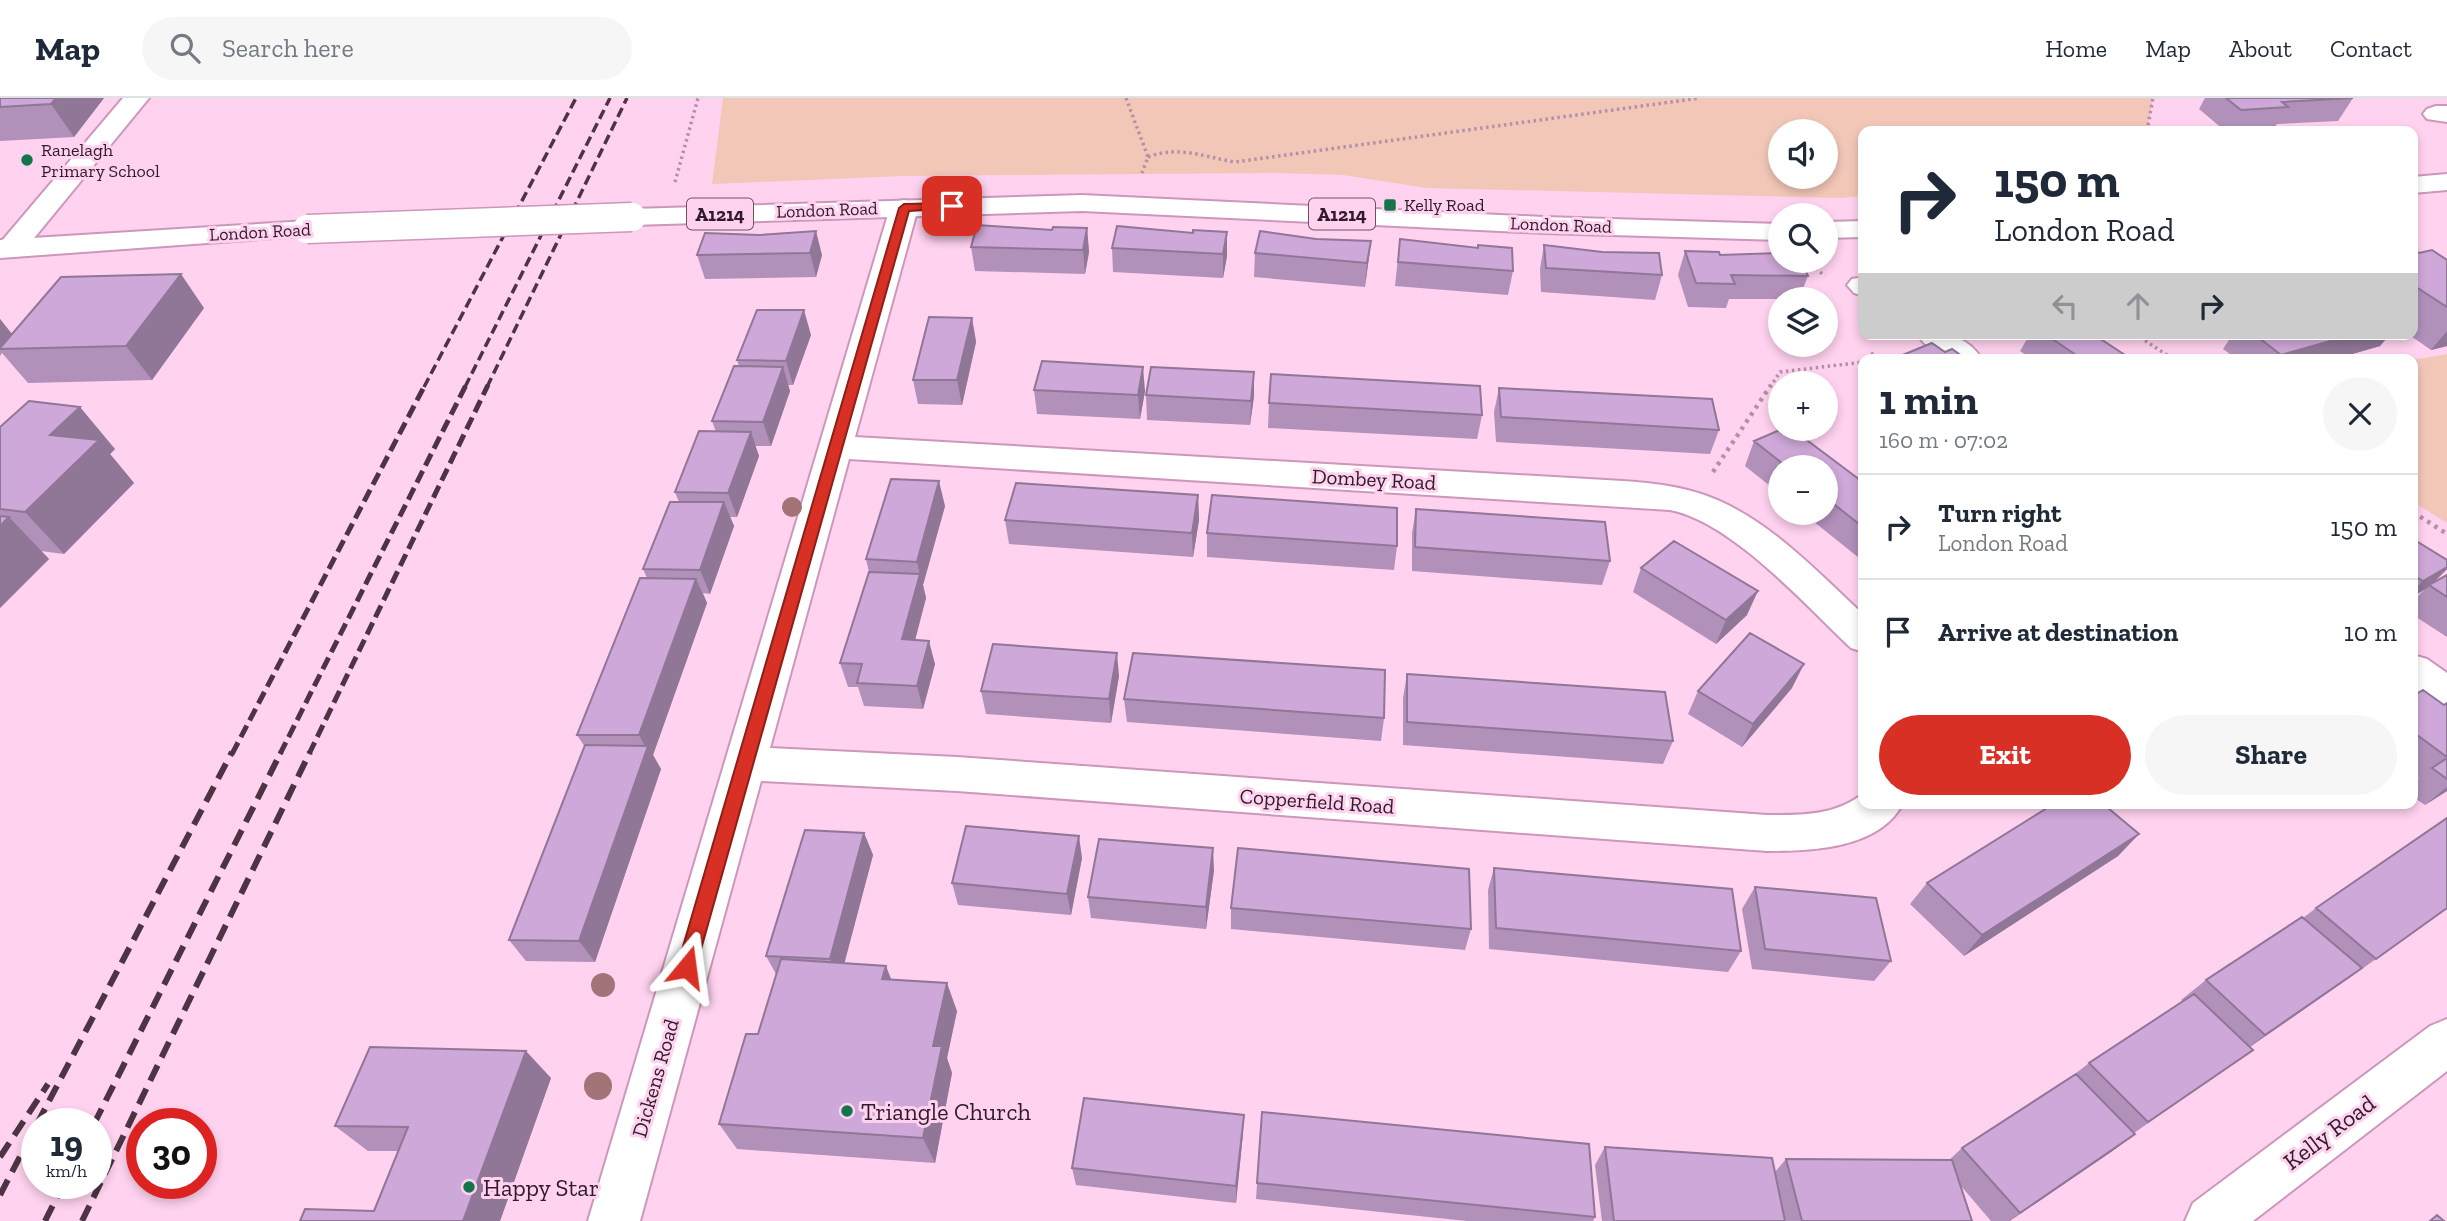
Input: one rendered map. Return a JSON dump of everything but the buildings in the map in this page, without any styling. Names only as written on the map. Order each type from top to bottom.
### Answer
[{"type":"street","points":[[6,248],[136,98]]},
{"type":"street","points":[[2418,185],[2447,182]]},
{"type":"street","name":"London Road","points":[[6,248],[307,229],[1082,203],[1544,225],[1768,232]]},
{"type":"street","name":"Dickens Road","points":[[614,1221],[904,208]]},
{"type":"street","points":[[1838,230],[1858,229]]},
{"type":"street","points":[[1940,340],[1960,354]]},
{"type":"street","name":"Dombey Road","points":[[837,447],[1623,493],[1676,499],[1718,514],[1742,530],[1858,634]]},
{"type":"street","points":[[2418,673],[2447,693]]},
{"type":"street","name":"Copperfield Road","points":[[745,763],[957,774],[1767,833],[1830,830],[1863,817],[1874,809]]},
{"type":"street","name":"Kelly Road","points":[[2211,1221],[2447,1042]]},
{"type":"path","points":[[672,192],[698,98]]},
{"type":"path","points":[[1126,98],[1149,157]]},
{"type":"path","points":[[1136,205],[1144,167],[1149,157],[1162,151],[1186,149],[1209,159],[1236,162],[1700,98]]},
{"type":"path","points":[[2148,126],[2153,98]]},
{"type":"path","points":[[2144,340],[2165,354]]},
{"type":"path","points":[[1708,479],[1780,372],[1858,363]]},
{"type":"path","points":[[2418,515],[2447,534]]},
{"type":"shaded area","points":[[723,98],[2153,98],[2148,126],[1858,126],[1858,197],[1841,198],[1427,188],[1343,175],[1276,173],[903,176],[712,184]]},
{"type":"shaded area","points":[[2447,354],[2447,523],[2418,505],[2418,359]]},
{"type":"railway","points":[[424,387],[576,98]]},
{"type":"railway","points":[[465,387],[610,98]]},
{"type":"railway","points":[[487,387],[627,98]]},
{"type":"railway","points":[[232,754],[425,385]]},
{"type":"railway","points":[[280,754],[466,385]]},
{"type":"railway","points":[[309,754],[488,385]]},
{"type":"railway","points":[[0,1195],[232,752]]},
{"type":"railway","points":[[102,1108],[281,752]]},
{"type":"railway","points":[[82,1221],[310,752]]},
{"type":"railway","points":[[0,1157],[48,1084]]},
{"type":"railway","points":[[45,1221],[56,1199]]},
{"type":"place","name":"Ranelagh Primary School","points":[[27,160]]},
{"type":"place","name":"Kelly Road","points":[[1390,205]]},
{"type":"place","name":"Triangle Church","points":[[847,1111]]},
{"type":"place","name":"Happy Star","points":[[469,1187]]},
{"type":"route","points":[[687,967],[904,208],[952,206]]}]
